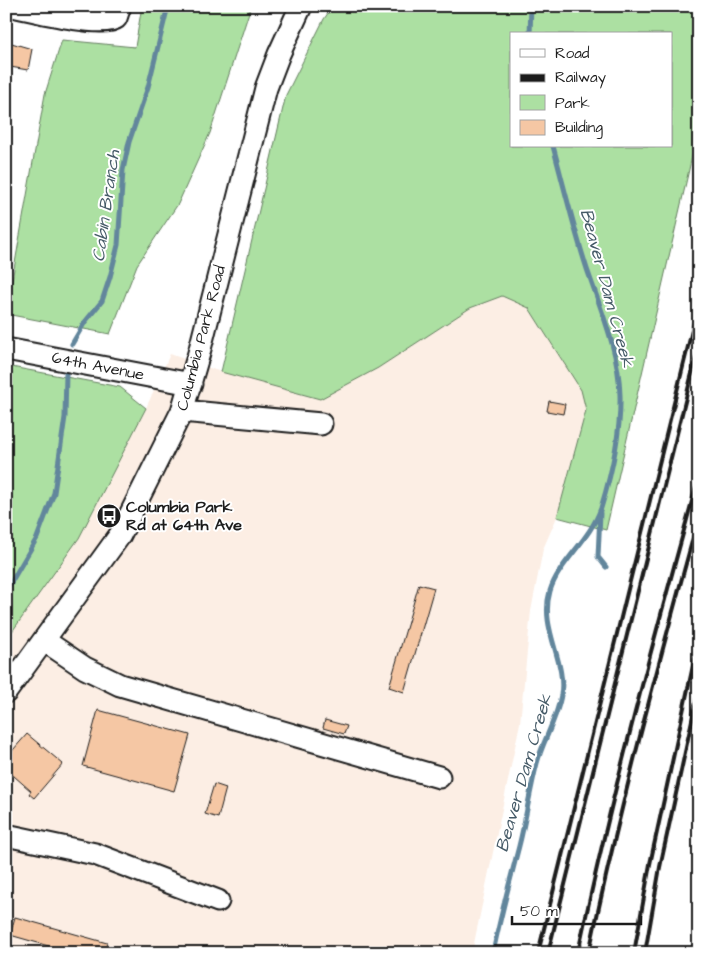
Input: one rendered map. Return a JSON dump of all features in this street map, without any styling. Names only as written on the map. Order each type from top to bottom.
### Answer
[{"type":"street","points":[[12,6],[102,21],[112,21],[119,10]]},
{"type":"street","name":"Columbia Park Road","points":[[6,692],[45,641],[120,535],[182,411],[191,384],[266,88],[279,54],[302,6]]},
{"type":"street","name":"64th Avenue","points":[[6,349],[191,384]]},
{"type":"street","points":[[182,411],[321,424]]},
{"type":"street","points":[[45,641],[85,668],[120,685],[439,777]]},
{"type":"street","points":[[6,835],[95,854],[218,901]]},
{"type":"shaded area","points":[[502,296],[529,308],[581,390],[586,410],[557,517],[543,549],[531,611],[520,723],[472,953],[6,953],[6,640],[79,538],[146,408],[170,354],[221,372],[378,368],[470,308]]},
{"type":"green space","points":[[142,6],[251,6],[210,133],[178,204],[137,265],[110,334],[6,314],[45,94],[62,40],[135,47]]},
{"type":"green space","points":[[333,6],[699,6],[699,126],[606,530],[557,517],[586,410],[581,390],[529,308],[502,296],[470,308],[378,368],[320,399],[221,372],[286,95],[324,19]]},
{"type":"green space","points":[[6,366],[120,387],[146,408],[79,538],[6,640]]},
{"type":"building","points":[[8,42],[32,49],[28,70],[10,67],[9,72],[6,71],[6,45]]},
{"type":"building","points":[[549,401],[565,404],[563,414],[547,411]]},
{"type":"building","points":[[419,584],[434,588],[404,692],[389,687]]},
{"type":"building","points":[[98,710],[190,735],[174,791],[83,766]]},
{"type":"building","points":[[325,720],[347,726],[344,734],[323,728]]},
{"type":"building","points":[[27,734],[63,764],[34,798],[29,794],[31,791],[6,769],[6,758]]},
{"type":"building","points":[[214,784],[226,788],[218,818],[205,814]]},
{"type":"building","points":[[15,917],[107,943],[104,953],[73,953],[10,935]]},
{"type":"waterway","name":"Cabin Branch","points":[[72,344],[85,322],[102,301],[110,277],[118,245],[123,170],[129,142],[148,87],[168,6]]},
{"type":"waterway","name":"Beaver Dam Creek","points":[[530,32],[531,6]]},
{"type":"waterway","name":"Beaver Dam Creek","points":[[493,953],[537,763],[561,695],[562,682],[560,670],[548,618],[550,591],[560,570],[590,530],[601,508],[609,480],[619,424],[619,379],[613,347],[582,254],[554,148]]},
{"type":"waterway","name":"Cabin Branch","points":[[6,591],[37,538],[54,493],[65,417],[66,373]]},
{"type":"waterway","points":[[600,513],[598,557],[606,567]]},
{"type":"railway","points":[[538,953],[699,302]]},
{"type":"railway","points":[[548,953],[699,345]]},
{"type":"railway","points":[[578,953],[650,654],[699,476]]},
{"type":"railway","points":[[589,953],[641,734],[699,516]]},
{"type":"railway","points":[[634,953],[650,864],[699,638]]},
{"type":"railway","points":[[645,953],[660,867],[699,688]]},
{"type":"place","name":"Columbia Park Rd at 64th Ave","points":[[109,516]]}]
